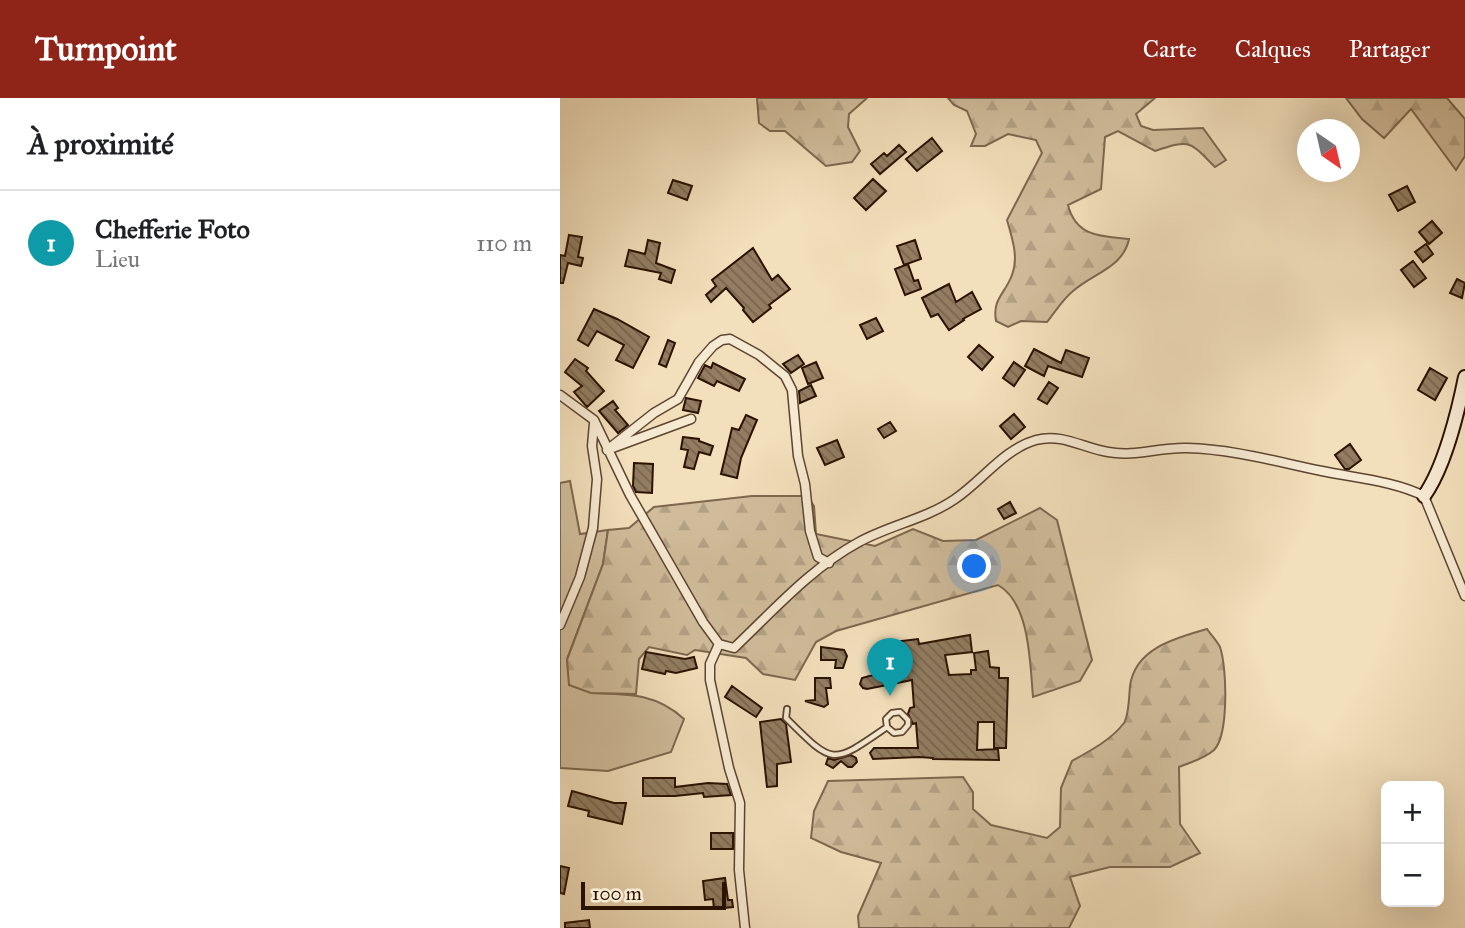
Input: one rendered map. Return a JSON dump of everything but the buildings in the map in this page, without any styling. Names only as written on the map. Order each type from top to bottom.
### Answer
[{"type":"street","points":[[607,450],[678,398],[699,362],[713,345],[730,339],[759,355],[785,376],[792,390],[798,456],[805,484],[810,531],[818,557],[829,563]]},
{"type":"street","points":[[1424,496],[1431,486],[1452,427],[1465,377]]},
{"type":"street","points":[[560,395],[594,420],[607,450],[673,572],[719,643],[734,648],[801,584],[829,563],[867,538],[937,510],[958,498],[1025,444],[1051,438],[1067,439],[1106,452],[1134,454],[1183,447],[1217,449],[1380,483],[1424,496]]},
{"type":"street","points":[[607,450],[691,419]]},
{"type":"street","points":[[560,625],[580,577],[593,528],[597,479],[592,446],[594,420]]},
{"type":"street","points":[[1424,496],[1465,596]]},
{"type":"street","points":[[719,643],[710,664],[710,680],[729,768],[740,803],[739,870],[745,928]]},
{"type":"lane","points":[[787,709],[786,718],[806,738],[824,753],[836,757],[848,753],[887,727]]},
{"type":"lane","points":[[900,712],[908,720],[908,725],[902,732],[894,733],[887,727],[886,719],[892,713],[900,712]]},
{"type":"green space","points":[[757,98],[867,98],[849,114],[848,127],[860,151],[852,162],[826,166],[785,131],[770,131],[759,123]]},
{"type":"green space","points":[[948,98],[1155,98],[1136,114],[1141,126],[1153,130],[1203,128],[1226,160],[1215,167],[1189,145],[1176,145],[1155,151],[1118,131],[1105,137],[1101,189],[1068,205],[1072,216],[1083,229],[1100,235],[1129,239],[1126,249],[1114,263],[1069,294],[1047,322],[1021,321],[1008,327],[996,321],[995,313],[997,302],[1012,275],[1015,261],[1007,220],[1042,153],[1036,140],[1008,134],[985,146],[971,146],[976,134],[967,111],[954,105]]},
{"type":"green space","points":[[1346,98],[1447,98],[1465,119],[1465,156],[1456,170],[1411,109],[1384,138],[1362,119]]},
{"type":"green space","points":[[570,481],[580,534],[608,530],[603,564],[567,659],[591,693],[629,695],[652,700],[663,704],[684,719],[671,752],[608,771],[560,768],[560,483]]},
{"type":"green space","points":[[752,496],[807,496],[814,506],[816,534],[875,546],[913,529],[943,541],[976,540],[1040,508],[1057,520],[1092,660],[1080,681],[1033,697],[1029,651],[1022,619],[1017,605],[998,585],[836,631],[816,642],[795,680],[763,674],[746,658],[695,650],[687,655],[649,647],[639,659],[636,694],[591,693],[569,685],[567,660],[603,564],[608,530],[629,528],[654,507]]},
{"type":"green space","points":[[1207,629],[1220,647],[1222,657],[1225,700],[1222,730],[1214,750],[1179,767],[1180,824],[1200,853],[1170,867],[1110,867],[1070,877],[1080,906],[1069,928],[859,928],[858,916],[881,863],[841,852],[811,838],[814,811],[828,781],[963,777],[973,792],[973,809],[991,825],[1047,838],[1060,827],[1061,788],[1072,761],[1107,740],[1126,720],[1133,673],[1140,662],[1170,641]]},
{"type":"place","name":"Chefferie Foto","points":[[890,696]]}]
